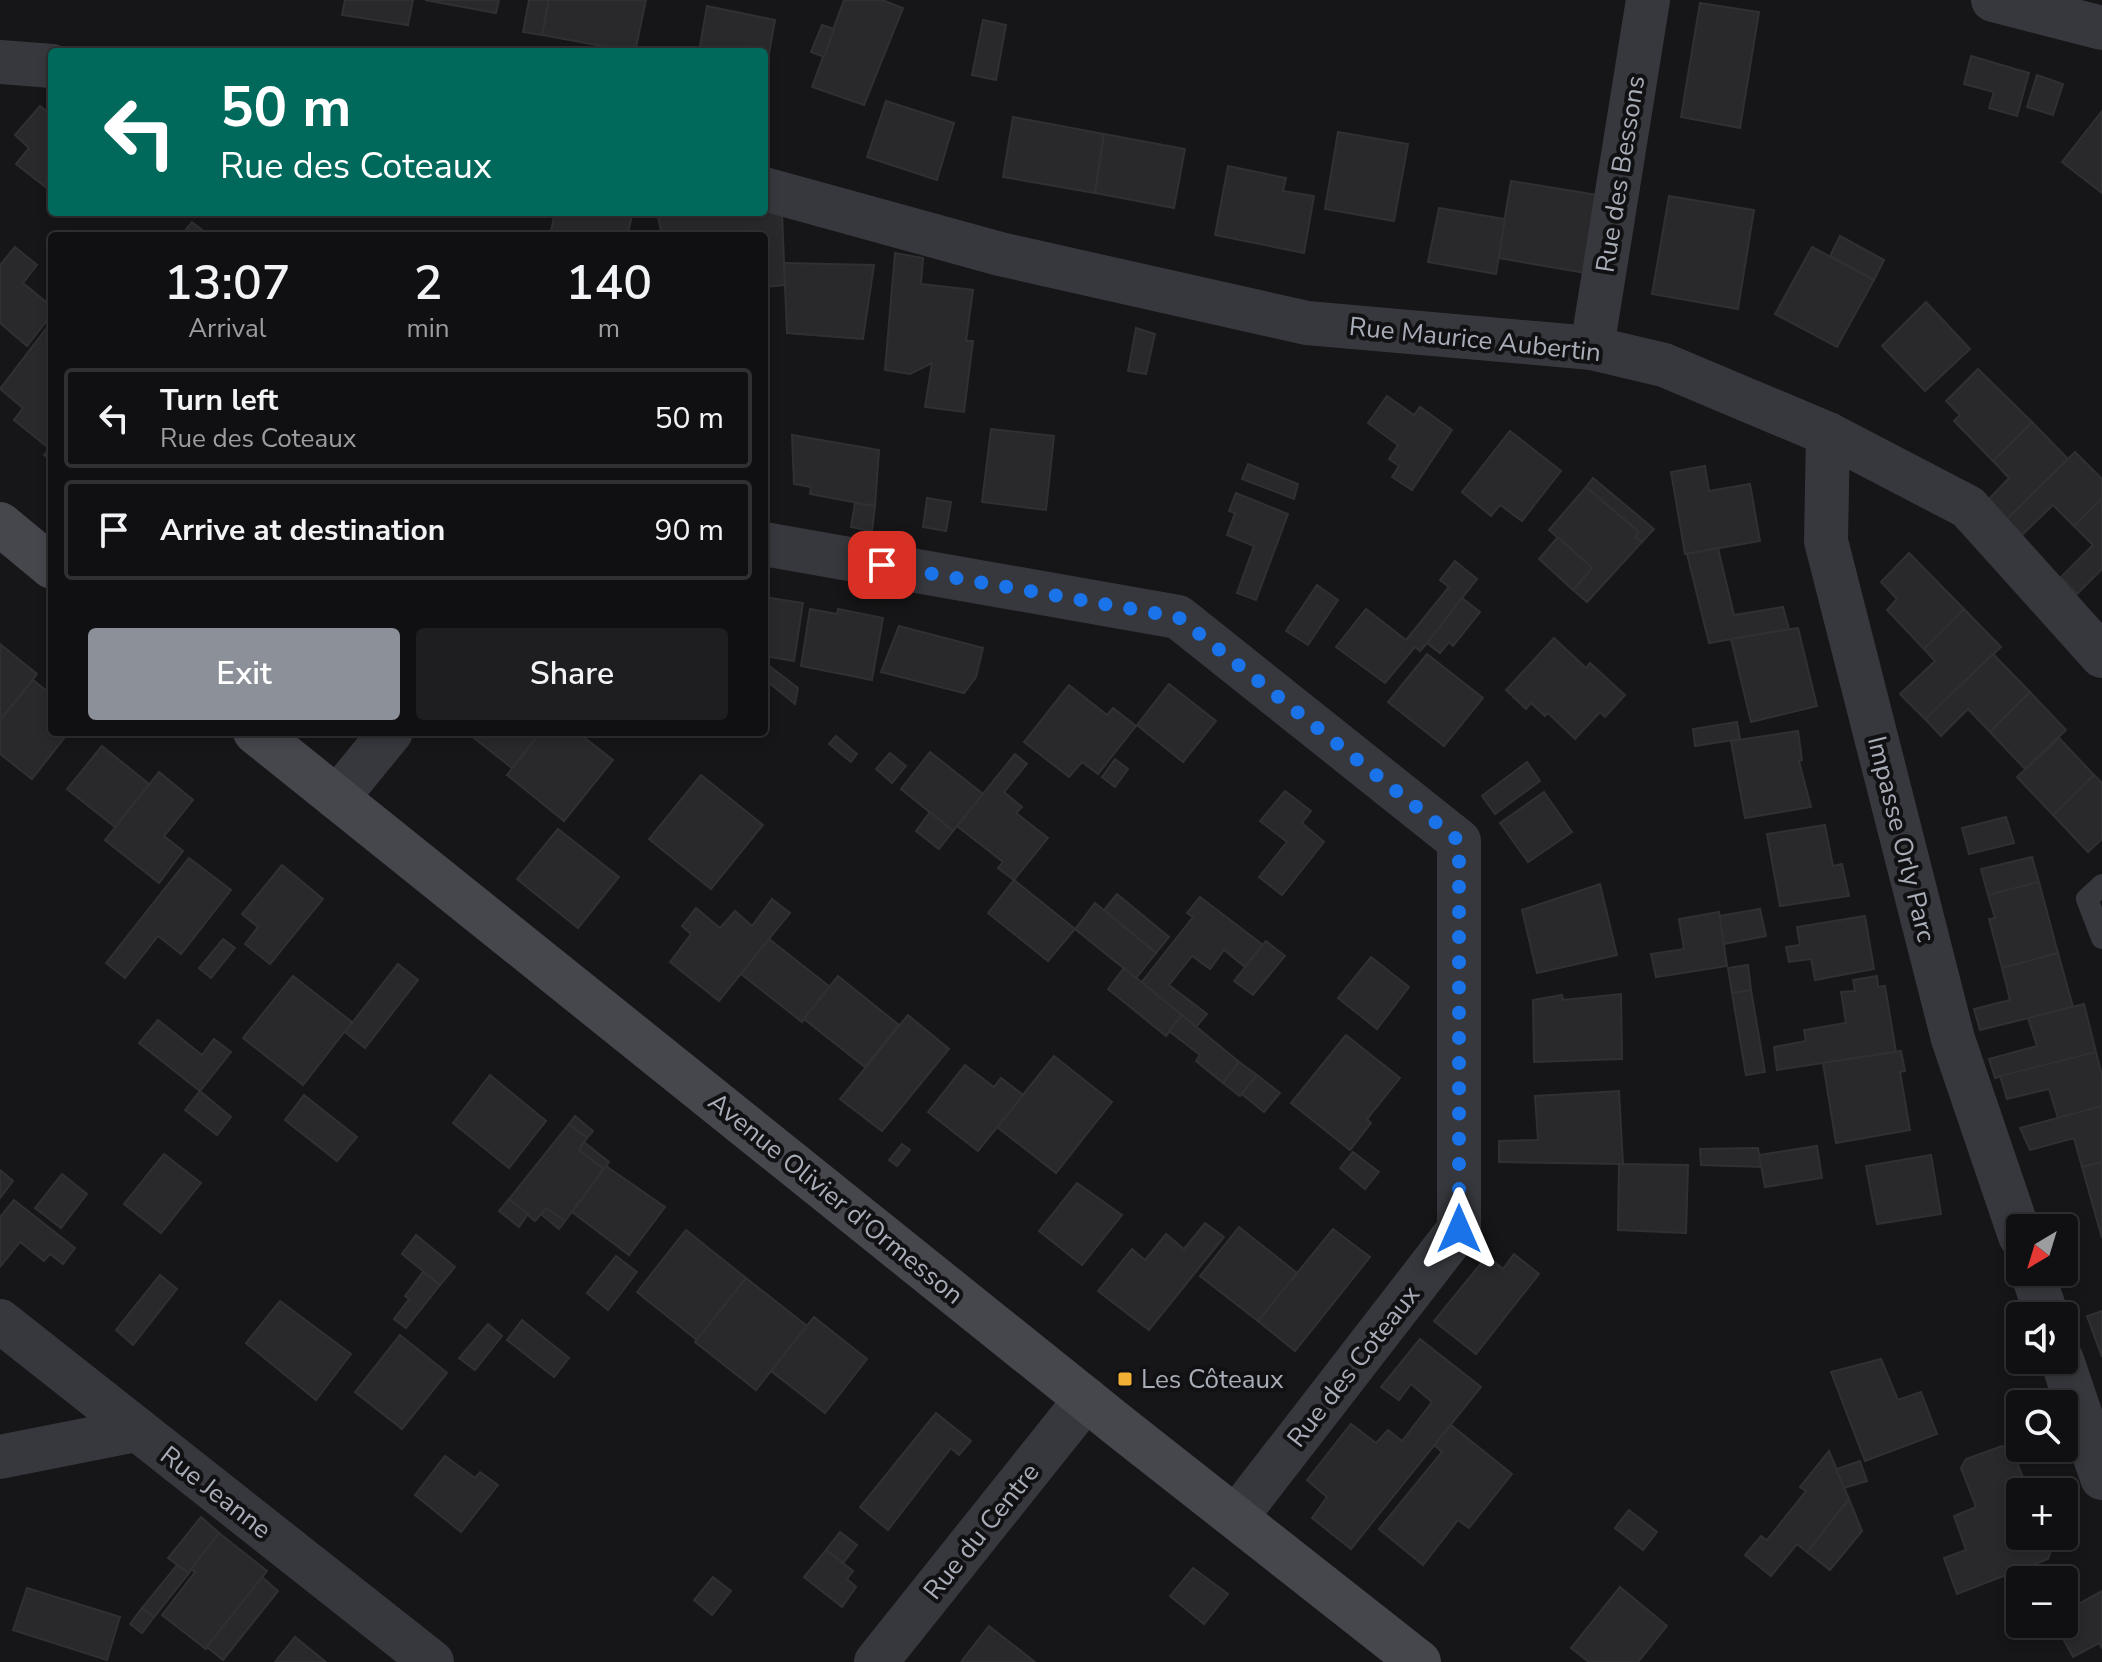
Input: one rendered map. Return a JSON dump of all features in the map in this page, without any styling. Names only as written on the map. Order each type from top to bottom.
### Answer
[{"type":"main road","points":[[0,524],[48,564]]},
{"type":"main road","name":"Avenue Olivier d'Ormesson","points":[[260,736],[1419,1662]]},
{"type":"street","name":"Rue des Bessons","points":[[1592,348],[1648,0]]},
{"type":"street","points":[[1993,0],[2102,28]]},
{"type":"street","points":[[0,62],[48,66]]},
{"type":"street","name":"Rue Maurice Aubertin","points":[[768,190],[1000,254],[1307,323],[1592,348],[1664,365],[1828,434],[1968,507],[2102,656]]},
{"type":"street","name":"Impasse Orly Parc","points":[[1828,434],[1826,541],[1953,1039],[2013,1214]]},
{"type":"street","name":"Rue des Coteaux","points":[[768,545],[1178,617],[1459,841],[1459,1229],[1237,1516]]},
{"type":"street","points":[[337,798],[388,736]]},
{"type":"street","name":"Rue Jeanne","points":[[0,1321],[432,1662]]},
{"type":"street","points":[[2067,1374],[2102,1478]]},
{"type":"street","name":"Rue du Centre","points":[[876,1662],[1086,1399]]},
{"type":"street","points":[[0,1457],[136,1430]]},
{"type":"lane","points":[[2102,885],[2087,899],[2102,938]]},
{"type":"building","points":[[345,0],[413,0],[408,25],[342,15]]},
{"type":"building","points":[[425,0],[499,0],[496,13]]},
{"type":"building","points":[[529,0],[549,0],[542,35],[523,32]]},
{"type":"building","points":[[549,0],[646,0],[636,48],[613,48],[542,35]]},
{"type":"building","points":[[844,0],[882,0],[903,8],[864,105],[812,87]]},
{"type":"building","points":[[1700,3],[1759,12],[1740,128],[1681,117]]},
{"type":"building","points":[[707,6],[775,20],[768,59],[768,48],[700,48]]},
{"type":"building","points":[[983,20],[1006,25],[996,80],[972,75]]},
{"type":"building","points":[[822,25],[834,29],[824,57],[811,52]]},
{"type":"building","points":[[1971,56],[2029,73],[2017,116],[1989,108],[1994,92],[1964,84]]},
{"type":"building","points":[[2037,75],[2063,84],[2053,115],[2027,107]]},
{"type":"building","points":[[886,101],[954,123],[937,180],[867,157]]},
{"type":"building","points":[[40,106],[48,112],[47,188],[16,164],[29,148],[15,135]]},
{"type":"building","points":[[2102,111],[2102,193],[2062,162]]},
{"type":"building","points":[[1013,117],[1104,134],[1095,193],[1003,177]]},
{"type":"building","points":[[1338,132],[1408,144],[1394,221],[1325,209]]},
{"type":"building","points":[[1104,134],[1185,149],[1174,208],[1095,193]]},
{"type":"building","points":[[1228,166],[1286,178],[1283,191],[1314,196],[1304,253],[1215,235]]},
{"type":"building","points":[[1511,181],[1598,195],[1586,273],[1498,258]]},
{"type":"building","points":[[1669,196],[1754,210],[1738,309],[1652,294]]},
{"type":"building","points":[[1439,208],[1505,219],[1496,274],[1428,262]]},
{"type":"building","points":[[768,210],[782,214],[785,285],[768,287],[768,232],[661,232],[658,216],[768,216]]},
{"type":"building","points":[[554,216],[632,216],[628,232],[551,232]]},
{"type":"building","points":[[192,222],[205,232],[184,232]]},
{"type":"building","points":[[1840,236],[1884,260],[1874,280],[1830,256]]},
{"type":"building","points":[[15,247],[37,265],[23,283],[48,304],[48,319],[27,346],[0,323],[0,265]]},
{"type":"building","points":[[1812,247],[1874,280],[1837,347],[1775,314]]},
{"type":"building","points":[[895,253],[923,258],[921,284],[973,290],[966,341],[973,341],[964,412],[925,407],[932,363],[910,374],[885,370]]},
{"type":"building","points":[[784,263],[874,265],[863,339],[787,333]]},
{"type":"building","points":[[1926,302],[1970,349],[1925,391],[1882,346]]},
{"type":"building","points":[[48,326],[48,447],[14,420],[23,408],[0,389]]},
{"type":"building","points":[[1136,328],[1155,334],[1146,374],[1128,371]]},
{"type":"building","points":[[1978,369],[2032,422],[1993,461],[1954,421],[1960,415],[1946,401]]},
{"type":"building","points":[[1387,396],[1414,415],[1420,407],[1452,430],[1412,490],[1392,477],[1399,466],[1389,459],[1398,445],[1368,423]]},
{"type":"building","points":[[2032,422],[2068,459],[2006,520],[1987,501],[2009,478],[1993,461]]},
{"type":"building","points":[[991,429],[1054,436],[1046,510],[982,502]]},
{"type":"building","points":[[1510,431],[1561,471],[1522,521],[1500,505],[1491,516],[1462,492]]},
{"type":"building","points":[[792,435],[879,450],[875,506],[810,494],[811,487],[794,484]]},
{"type":"building","points":[[2075,452],[2102,479],[2102,498],[2074,526],[2053,505],[2021,536],[2006,520]]},
{"type":"building","points":[[1248,464],[1298,484],[1294,499],[1242,479]]},
{"type":"building","points":[[1705,466],[1709,491],[1750,484],[1760,541],[1685,554],[1671,472]]},
{"type":"building","points":[[1593,478],[1654,529],[1642,542],[1635,537],[1639,532],[1586,487]]},
{"type":"building","points":[[1586,487],[1639,532],[1635,537],[1642,542],[1587,602],[1573,590],[1592,568],[1549,530]]},
{"type":"building","points":[[1236,493],[1288,514],[1256,600],[1237,593],[1254,546],[1227,535],[1235,513],[1229,511]]},
{"type":"building","points":[[927,498],[951,502],[946,531],[923,527]]},
{"type":"building","points":[[2102,498],[2102,569],[2077,594],[2061,577],[2093,545],[2074,526]]},
{"type":"building","points":[[855,503],[875,506],[872,531],[851,527]]},
{"type":"building","points":[[1558,537],[1592,568],[1573,590],[1539,559]]},
{"type":"building","points":[[1718,548],[1734,615],[1783,607],[1789,629],[1709,643],[1687,554]]},
{"type":"building","points":[[1909,553],[1964,609],[1924,649],[1887,610],[1897,599],[1881,582]]},
{"type":"building","points":[[1455,561],[1477,579],[1420,651],[1415,647],[1385,683],[1336,647],[1366,609],[1406,640],[1449,587],[1440,580]]},
{"type":"building","points":[[1317,585],[1338,600],[1308,645],[1286,631]]},
{"type":"building","points":[[768,598],[803,603],[794,661],[768,657]]},
{"type":"building","points":[[1462,598],[1480,612],[1453,646],[1449,642],[1440,653],[1427,643]]},
{"type":"building","points":[[810,609],[837,614],[838,609],[883,618],[872,680],[801,666]]},
{"type":"building","points":[[1964,609],[2001,647],[1925,719],[1900,694],[1935,661],[1924,649]]},
{"type":"building","points":[[899,626],[983,648],[976,677],[964,693],[881,672]]},
{"type":"building","points":[[1798,628],[1817,706],[1751,722],[1731,639]]},
{"type":"building","points":[[1554,638],[1586,668],[1590,663],[1625,695],[1605,717],[1600,712],[1575,739],[1548,713],[1545,716],[1531,703],[1526,709],[1506,690]]},
{"type":"building","points":[[0,644],[37,674],[0,720]]},
{"type":"building","points":[[1427,654],[1483,698],[1444,746],[1388,702]]},
{"type":"building","points":[[1993,654],[2030,692],[1990,732],[1968,709],[1941,736],[1925,719]]},
{"type":"building","points":[[768,665],[798,688],[795,704],[768,682]]},
{"type":"building","points":[[33,680],[48,692],[48,736],[66,736],[32,779],[0,754],[0,720]]},
{"type":"building","points":[[1169,684],[1216,721],[1183,762],[1137,725]]},
{"type":"building","points":[[1069,685],[1107,715],[1113,708],[1136,726],[1098,774],[1082,762],[1069,777],[1024,742]]},
{"type":"building","points":[[2030,692],[2066,730],[2025,769],[1990,732]]},
{"type":"building","points":[[1737,722],[1740,739],[1695,746],[1693,729]]},
{"type":"building","points":[[1798,731],[1802,760],[1799,761],[1811,807],[1745,818],[1731,741]]},
{"type":"building","points":[[476,736],[538,736],[512,768],[474,738]]},
{"type":"building","points":[[538,736],[582,736],[613,760],[564,821],[507,775]]},
{"type":"building","points":[[836,736],[857,754],[851,762],[829,744]]},
{"type":"building","points":[[2059,738],[2094,775],[2053,815],[2017,777]]},
{"type":"building","points":[[102,746],[149,784],[115,827],[67,789]]},
{"type":"building","points":[[930,752],[983,794],[953,831],[901,789]]},
{"type":"building","points":[[890,753],[906,766],[892,783],[876,769]]},
{"type":"building","points":[[1015,754],[1027,764],[1004,792],[1022,807],[1016,813],[1048,838],[1014,880],[998,868],[1003,862],[957,826]]},
{"type":"building","points":[[1115,759],[1128,769],[1115,787],[1102,777]]},
{"type":"building","points":[[1527,762],[1540,781],[1495,814],[1482,796]]},
{"type":"building","points":[[159,772],[193,800],[164,836],[183,851],[159,883],[105,840]]},
{"type":"building","points":[[701,775],[763,825],[711,889],[649,839]]},
{"type":"building","points":[[2094,775],[2102,783],[2102,839],[2088,852],[2053,815]]},
{"type":"building","points":[[1285,791],[1311,811],[1302,823],[1324,842],[1282,895],[1259,877],[1287,842],[1260,821]]},
{"type":"building","points":[[1544,792],[1572,832],[1528,862],[1500,823]]},
{"type":"building","points":[[930,812],[953,831],[939,849],[916,831]]},
{"type":"building","points":[[2006,817],[2014,843],[1969,854],[1962,828]]},
{"type":"building","points":[[1825,825],[1833,866],[1842,864],[1849,896],[1780,906],[1767,834]]},
{"type":"building","points":[[558,829],[619,877],[578,928],[517,879]]},
{"type":"building","points":[[2032,857],[2039,882],[1988,895],[1981,869]]},
{"type":"building","points":[[189,858],[231,890],[181,954],[158,936],[125,978],[106,963]]},
{"type":"building","points":[[282,865],[323,899],[270,964],[245,944],[258,927],[242,914]]},
{"type":"building","points":[[1014,880],[1075,929],[1048,961],[988,913]]},
{"type":"building","points":[[2039,882],[2058,953],[2002,968],[1989,919],[1995,918],[1988,895]]},
{"type":"building","points":[[1600,884],[1617,955],[1537,973],[1522,910]]},
{"type":"building","points":[[1117,894],[1169,937],[1156,953],[1104,910]]},
{"type":"building","points":[[1200,897],[1263,945],[1245,967],[1224,950],[1210,969],[1192,956],[1169,985],[1207,1014],[1196,1027],[1141,983],[1193,917],[1187,913]]},
{"type":"building","points":[[772,899],[790,913],[719,1001],[670,962],[691,934],[682,926],[696,908],[720,928],[735,911],[752,926]]},
{"type":"building","points":[[1095,903],[1156,953],[1136,978],[1075,929]]},
{"type":"building","points":[[1760,909],[1766,936],[1724,944],[1719,916]]},
{"type":"building","points":[[1719,912],[1727,966],[1656,977],[1651,954],[1684,949],[1679,919]]},
{"type":"building","points":[[1865,916],[1874,969],[1815,980],[1811,959],[1789,962],[1786,947],[1800,945],[1797,927]]},
{"type":"building","points":[[223,939],[235,948],[211,978],[199,968]]},
{"type":"building","points":[[769,939],[830,987],[802,1022],[741,974]]},
{"type":"building","points":[[1266,941],[1285,956],[1253,995],[1234,981]]},
{"type":"building","points":[[2058,953],[2073,1007],[1980,1030],[1974,1009],[2010,1000],[2002,968]]},
{"type":"building","points":[[1371,957],[1409,987],[1377,1029],[1338,998]]},
{"type":"building","points":[[398,964],[418,980],[365,1048],[345,1032]]},
{"type":"building","points":[[1748,965],[1751,990],[1732,993],[1728,968]]},
{"type":"building","points":[[1124,968],[1182,1015],[1166,1036],[1108,989]]},
{"type":"building","points":[[293,976],[352,1022],[303,1085],[243,1038]]},
{"type":"building","points":[[838,976],[899,1025],[865,1067],[804,1019]]},
{"type":"building","points":[[1877,976],[1878,987],[1885,986],[1896,1052],[1777,1070],[1774,1047],[1806,1041],[1804,1030],[1846,1023],[1841,992],[1855,991],[1853,980]]},
{"type":"building","points":[[1751,990],[1765,1072],[1746,1075],[1732,993]]},
{"type":"building","points":[[1621,994],[1622,1059],[1534,1062],[1533,1000],[1562,995],[1563,1000]]},
{"type":"building","points":[[2084,1004],[2096,1052],[1995,1078],[1989,1059],[2037,1046],[2028,1018]]},
{"type":"building","points":[[908,1015],[949,1049],[882,1131],[840,1099]]},
{"type":"building","points":[[1182,1015],[1239,1062],[1223,1083],[1196,1061],[1200,1055],[1169,1031]]},
{"type":"building","points":[[158,1020],[202,1055],[214,1039],[231,1052],[200,1091],[139,1043]]},
{"type":"building","points":[[1346,1035],[1400,1078],[1367,1119],[1371,1123],[1350,1150],[1291,1103]]},
{"type":"building","points":[[1901,1051],[1905,1071],[1900,1072],[1910,1130],[1836,1143],[1823,1063]]},
{"type":"building","points":[[2096,1052],[2102,1075],[2102,1106],[2058,1118],[2049,1089],[2007,1099],[2000,1076]]},
{"type":"building","points":[[1054,1056],[1112,1102],[1056,1173],[997,1127]]},
{"type":"building","points":[[1239,1062],[1257,1075],[1240,1096],[1223,1083]]},
{"type":"building","points":[[965,1065],[994,1087],[1001,1078],[1023,1095],[978,1151],[928,1112]]},
{"type":"building","points":[[490,1075],[546,1121],[509,1168],[453,1123]]},
{"type":"building","points":[[1257,1075],[1280,1093],[1264,1112],[1242,1094]]},
{"type":"building","points":[[200,1091],[231,1117],[217,1135],[185,1110]]},
{"type":"building","points":[[1619,1091],[1623,1164],[1499,1162],[1499,1141],[1538,1140],[1535,1096]]},
{"type":"building","points":[[304,1095],[357,1137],[337,1161],[285,1120]]},
{"type":"building","points":[[2102,1106],[2102,1162],[2082,1167],[2074,1138],[2030,1150],[2020,1128]]},
{"type":"building","points":[[575,1116],[593,1131],[587,1138],[569,1124]]},
{"type":"building","points":[[569,1124],[587,1138],[579,1150],[604,1169],[565,1221],[546,1208],[535,1221],[509,1199]]},
{"type":"building","points":[[584,1142],[609,1162],[604,1169],[579,1150]]},
{"type":"building","points":[[902,1144],[910,1150],[897,1166],[889,1160]]},
{"type":"building","points":[[1817,1146],[1822,1178],[1765,1187],[1759,1155]]},
{"type":"building","points":[[1758,1148],[1761,1167],[1701,1165],[1700,1149]]},
{"type":"building","points":[[1353,1152],[1379,1172],[1365,1189],[1340,1168]]},
{"type":"building","points":[[164,1154],[201,1183],[161,1233],[124,1204]]},
{"type":"building","points":[[1931,1155],[1941,1214],[1877,1224],[1866,1166]]},
{"type":"building","points":[[2102,1162],[2102,1238],[2082,1167]]},
{"type":"building","points":[[1619,1164],[1688,1165],[1686,1233],[1618,1230]]},
{"type":"building","points":[[606,1166],[665,1207],[629,1255],[572,1212]]},
{"type":"building","points":[[0,1170],[13,1181],[0,1198]]},
{"type":"building","points":[[62,1174],[87,1194],[61,1228],[35,1208]]},
{"type":"building","points":[[1077,1183],[1122,1215],[1082,1265],[1039,1231]]},
{"type":"building","points":[[509,1199],[528,1214],[519,1227],[499,1211]]},
{"type":"building","points":[[14,1200],[75,1248],[63,1264],[50,1254],[44,1261],[20,1242],[0,1267],[0,1217]]},
{"type":"building","points":[[546,1208],[565,1221],[559,1229],[541,1214]]},
{"type":"building","points":[[1205,1223],[1224,1237],[1149,1330],[1098,1291],[1132,1249],[1145,1260],[1166,1234],[1184,1249]]},
{"type":"building","points":[[1239,1227],[1297,1273],[1258,1321],[1200,1276]]},
{"type":"building","points":[[1333,1229],[1370,1257],[1295,1351],[1258,1321]]},
{"type":"building","points":[[686,1230],[746,1278],[697,1340],[637,1292]]},
{"type":"building","points":[[416,1235],[455,1267],[440,1285],[402,1254]]},
{"type":"building","points":[[1514,1254],[1539,1274],[1476,1354],[1434,1321],[1487,1256],[1503,1269]]},
{"type":"building","points":[[616,1256],[637,1272],[608,1310],[587,1293]]},
{"type":"building","points":[[423,1272],[440,1285],[406,1328],[394,1319],[409,1299],[405,1296]]},
{"type":"building","points":[[160,1275],[177,1289],[133,1345],[116,1330]]},
{"type":"building","points":[[746,1278],[807,1326],[756,1390],[695,1342]]},
{"type":"building","points":[[280,1301],[351,1354],[316,1400],[246,1343]]},
{"type":"building","points":[[2102,1311],[2102,1357],[2087,1316]]},
{"type":"building","points":[[814,1317],[867,1359],[825,1413],[771,1371]]},
{"type":"building","points":[[522,1320],[569,1358],[554,1377],[507,1340]]},
{"type":"building","points":[[488,1324],[502,1336],[475,1370],[459,1358]]},
{"type":"building","points":[[400,1335],[447,1373],[402,1429],[355,1392]]},
{"type":"building","points":[[1420,1339],[1481,1387],[1351,1549],[1312,1518],[1327,1497],[1307,1480],[1351,1424],[1376,1443],[1388,1430],[1402,1441],[1432,1402],[1411,1384],[1399,1400],[1381,1387]]},
{"type":"building","points":[[1881,1359],[1898,1400],[1921,1392],[1937,1434],[1865,1461],[1831,1372]]},
{"type":"building","points":[[936,1413],[971,1441],[959,1455],[951,1448],[888,1530],[860,1507]]},
{"type":"building","points":[[1451,1425],[1512,1474],[1469,1528],[1458,1520],[1423,1565],[1379,1529],[1442,1452],[1434,1445]]},
{"type":"building","points":[[2006,1447],[2006,1462],[2017,1462],[2023,1478],[2006,1478],[2006,1550],[2051,1550],[2048,1559],[2030,1566],[2006,1566],[2006,1575],[1957,1594],[1944,1558],[1966,1550],[1954,1516],[1976,1507],[1961,1468],[1966,1459]]},
{"type":"building","points":[[1829,1451],[1849,1499],[1807,1552],[1797,1544],[1771,1576],[1745,1555],[1761,1536],[1767,1540],[1806,1491],[1800,1487]]},
{"type":"building","points":[[445,1456],[475,1478],[480,1472],[498,1485],[461,1532],[415,1495]]},
{"type":"building","points":[[1860,1461],[1867,1481],[1844,1488],[1836,1469]]},
{"type":"building","points":[[1849,1499],[1862,1531],[1830,1570],[1807,1552]]},
{"type":"building","points":[[1629,1510],[1657,1532],[1643,1550],[1615,1528]]},
{"type":"building","points":[[201,1517],[219,1533],[189,1573],[168,1558]]},
{"type":"building","points":[[840,1532],[857,1545],[843,1563],[826,1550]]},
{"type":"building","points":[[219,1533],[267,1571],[206,1649],[162,1615],[195,1572],[191,1569]]},
{"type":"building","points":[[826,1550],[853,1571],[847,1579],[856,1587],[842,1607],[804,1577]]},
{"type":"building","points":[[177,1565],[189,1573],[154,1617],[142,1608]]},
{"type":"building","points":[[1193,1568],[1228,1594],[1204,1624],[1170,1596]]},
{"type":"building","points":[[262,1577],[278,1591],[223,1660],[207,1647]]},
{"type":"building","points":[[713,1577],[731,1591],[712,1615],[694,1600]]},
{"type":"building","points":[[1620,1587],[1667,1626],[1638,1662],[1589,1662],[1571,1648]]},
{"type":"building","points":[[27,1588],[120,1617],[107,1660],[13,1630]]},
{"type":"building","points":[[2102,1591],[2102,1648],[2099,1643],[2073,1657],[2063,1638],[2078,1638],[2078,1604]]},
{"type":"building","points":[[142,1608],[154,1617],[142,1633],[130,1624]]},
{"type":"building","points":[[989,1626],[1035,1662],[961,1662]]},
{"type":"building","points":[[295,1637],[326,1662],[275,1662]]},
{"type":"place","name":"Les Côteaux","points":[[1125,1379]]},
{"type":"route","points":[[882,565],[1178,617],[1459,841],[1459,1229]]}]
